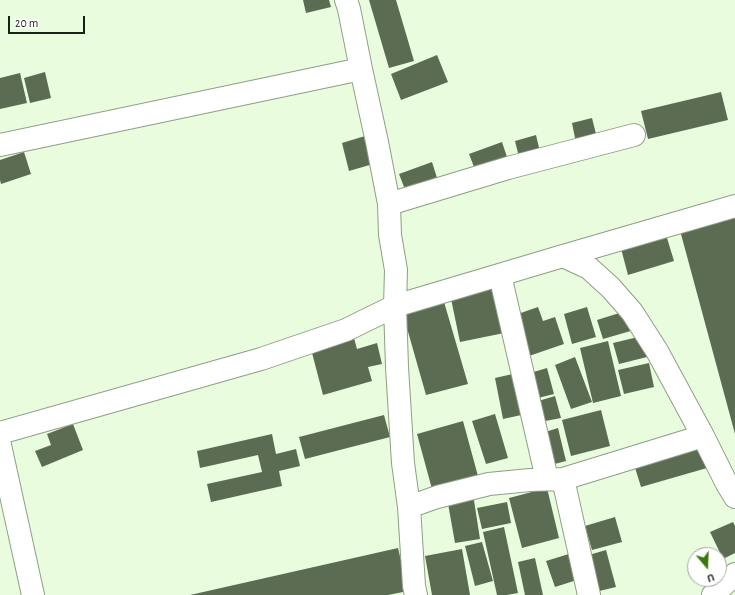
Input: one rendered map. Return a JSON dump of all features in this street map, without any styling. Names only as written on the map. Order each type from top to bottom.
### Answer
[{"type":"street","points":[[346,0],[378,142],[389,204],[390,235],[396,270],[395,306],[397,367],[403,463],[409,507],[414,586],[416,595]]},
{"type":"street","points":[[0,145],[361,69]]},
{"type":"street","points":[[389,204],[508,168],[634,135]]},
{"type":"street","points":[[0,433],[261,359],[346,330],[395,306],[735,206]]},
{"type":"street","points":[[564,256],[589,268],[632,312],[657,351],[735,497]]},
{"type":"street","points":[[500,275],[555,479],[589,595]]},
{"type":"street","points":[[409,507],[437,497],[489,484],[555,479],[703,436]]},
{"type":"street","points":[[0,445],[33,595]]},
{"type":"street","points":[[713,595],[735,574]]},
{"type":"building","points":[[303,0],[329,0],[331,7],[306,13]]},
{"type":"building","points":[[369,0],[396,0],[414,61],[389,68]]},
{"type":"building","points":[[437,55],[448,82],[401,100],[391,74]]},
{"type":"building","points":[[45,72],[51,98],[30,103],[24,78]]},
{"type":"building","points":[[20,73],[27,103],[0,109],[0,78]]},
{"type":"building","points":[[721,92],[728,120],[648,139],[641,111]]},
{"type":"building","points":[[592,118],[597,138],[576,143],[572,123]]},
{"type":"building","points":[[536,135],[540,152],[519,157],[515,141]]},
{"type":"building","points":[[365,136],[373,164],[349,171],[342,143]]},
{"type":"building","points":[[502,142],[508,160],[476,172],[469,154]]},
{"type":"building","points":[[24,152],[31,174],[1,184],[0,160]]},
{"type":"building","points":[[432,162],[438,181],[406,192],[399,174]]},
{"type":"building","points":[[735,208],[735,434],[678,223]]},
{"type":"building","points":[[664,228],[674,261],[628,275],[619,241]]},
{"type":"building","points":[[499,284],[509,332],[460,342],[450,294]]},
{"type":"building","points":[[442,295],[468,384],[426,395],[401,307]]},
{"type":"building","points":[[538,307],[543,321],[555,317],[564,344],[529,356],[515,315]]},
{"type":"building","points":[[587,307],[596,337],[572,344],[564,314]]},
{"type":"building","points":[[629,310],[634,330],[603,339],[597,320]]},
{"type":"building","points":[[642,336],[647,357],[619,364],[613,343]]},
{"type":"building","points":[[354,338],[357,349],[377,343],[382,364],[368,367],[372,381],[323,395],[311,349]]},
{"type":"building","points":[[608,341],[621,396],[593,403],[580,348]]},
{"type":"building","points":[[575,357],[592,402],[571,409],[555,365]]},
{"type":"building","points":[[649,363],[654,387],[624,394],[618,370]]},
{"type":"building","points":[[547,368],[554,394],[534,399],[527,374]]},
{"type":"building","points":[[517,373],[526,414],[503,419],[495,378]]},
{"type":"building","points":[[555,396],[561,418],[540,422],[535,402]]},
{"type":"building","points":[[601,410],[610,446],[571,456],[562,420]]},
{"type":"building","points":[[495,414],[508,458],[486,464],[472,421]]},
{"type":"building","points":[[384,415],[390,437],[305,459],[299,437]]},
{"type":"building","points":[[463,421],[478,476],[432,489],[417,434]]},
{"type":"building","points":[[73,424],[83,450],[42,467],[35,451],[51,445],[47,434]]},
{"type":"building","points":[[558,428],[566,461],[547,466],[539,434]]},
{"type":"building","points":[[272,434],[276,454],[296,449],[300,466],[279,471],[282,486],[211,502],[207,484],[262,472],[258,455],[200,468],[197,451]]},
{"type":"building","points":[[698,439],[707,468],[641,487],[632,458]]},
{"type":"building","points":[[547,488],[559,538],[522,548],[509,498]]},
{"type":"building","points":[[473,494],[480,539],[455,543],[447,498]]},
{"type":"building","points":[[507,502],[511,523],[482,529],[477,508]]},
{"type":"building","points":[[615,517],[622,542],[592,550],[585,526]]},
{"type":"building","points":[[733,522],[735,526],[735,553],[727,557],[727,547],[717,547],[710,532]]},
{"type":"building","points":[[504,527],[518,593],[497,595],[483,532]]},
{"type":"building","points":[[482,542],[493,581],[475,586],[465,546]]},
{"type":"building","points":[[398,548],[408,591],[388,595],[190,595]]},
{"type":"building","points":[[462,549],[470,595],[432,595],[425,556]]},
{"type":"building","points":[[606,550],[616,587],[591,593],[582,557]]},
{"type":"building","points":[[572,553],[580,579],[555,587],[546,561]]},
{"type":"building","points":[[535,558],[543,595],[525,595],[518,562]]}]
